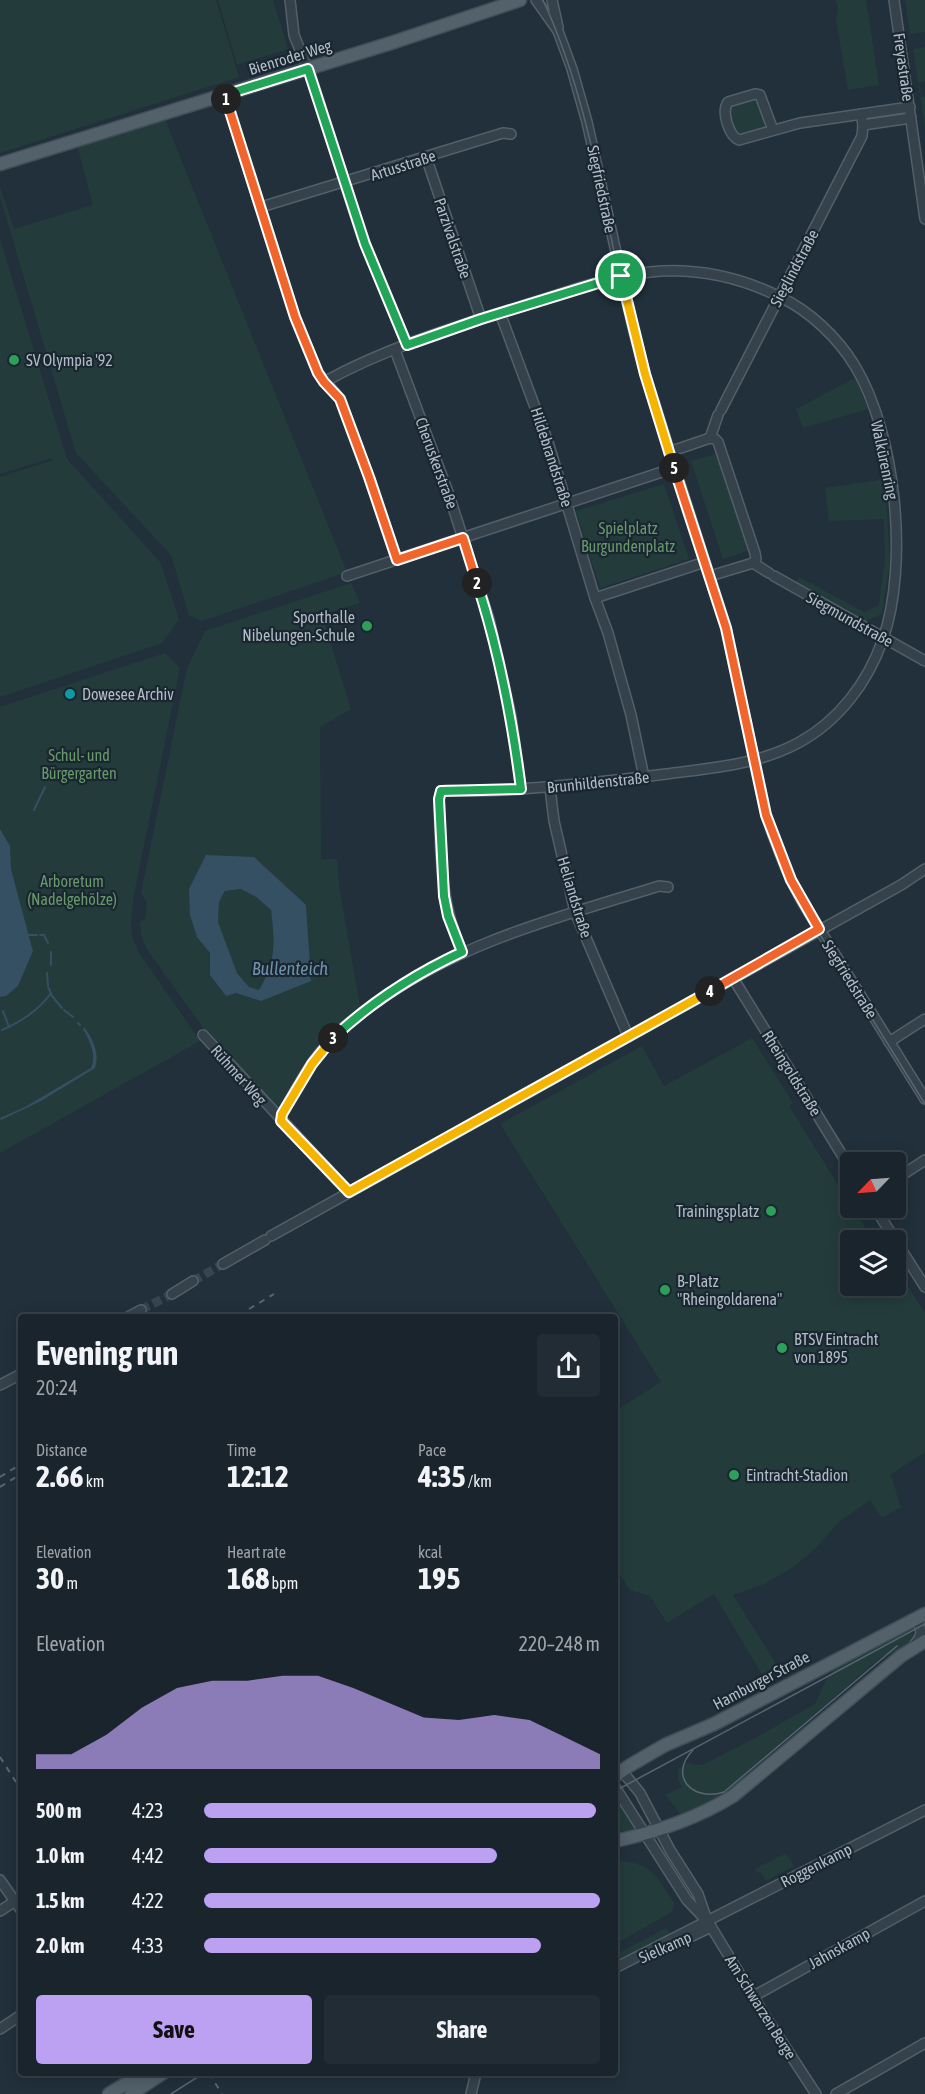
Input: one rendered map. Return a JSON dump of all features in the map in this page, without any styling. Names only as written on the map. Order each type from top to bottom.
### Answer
[{"type":"main road","name":"Bienroder Weg","points":[[0,165],[520,0]]},
{"type":"main road","name":"Hamburger Straße","points":[[619,1773],[665,1745],[714,1724],[921,1617]]},
{"type":"main road","name":"Hamburger Straße","points":[[618,1840],[660,1831],[702,1814],[736,1793],[909,1650],[925,1641]]},
{"type":"main road","points":[[110,2094],[138,2076]]},
{"type":"main road","points":[[131,2094],[158,2076]]},
{"type":"street","points":[[290,0],[294,35],[308,69],[365,244],[407,345]]},
{"type":"street","name":"Siegfriedstraße","points":[[536,0],[558,31]]},
{"type":"street","name":"Siegfriedstraße","points":[[552,0],[558,31],[572,69],[587,122],[642,365],[726,628],[766,815],[780,857],[795,890],[925,1099]]},
{"type":"street","name":"Freyastraße","points":[[894,0],[911,118],[921,169],[925,219]]},
{"type":"street","points":[[773,130],[760,95],[755,94],[728,102],[724,106],[732,135],[739,140],[800,123],[910,107]]},
{"type":"street","points":[[225,95],[295,317],[324,382],[340,399],[397,560]]},
{"type":"street","points":[[861,114],[864,126],[911,118]]},
{"type":"street","name":"Sieglindstraße","points":[[710,438],[720,413],[862,136],[864,126]]},
{"type":"street","name":"Artusstraße","points":[[261,207],[503,133],[511,134]]},
{"type":"street","name":"Parzivalstraße","points":[[426,157],[481,319]]},
{"type":"street","name":"Walkürenring","points":[[324,382],[407,345],[481,319],[621,276],[663,271],[703,273],[734,279],[779,296],[814,320],[846,353],[873,404],[889,472],[896,530],[895,578],[883,638],[861,684],[839,712],[819,730],[798,743],[755,761]]},
{"type":"street","name":"Hildebrandstraße","points":[[500,313],[533,398],[620,670],[644,777]]},
{"type":"street","name":"Cheruskerstraße","points":[[395,350],[431,442],[497,649],[511,716],[521,789]]},
{"type":"street","points":[[669,452],[710,438],[718,442],[755,553],[756,559],[753,563],[710,576]]},
{"type":"street","points":[[347,576],[674,468]]},
{"type":"street","points":[[596,598],[705,562]]},
{"type":"street","name":"Siegmundstraße","points":[[753,563],[925,661]]},
{"type":"street","name":"Brunhildenstraße","points":[[462,952],[448,916],[444,896],[439,799],[441,791],[550,788],[755,761]]},
{"type":"street","name":"Heliandstraße","points":[[550,788],[560,852],[575,912],[628,1036]]},
{"type":"street","points":[[223,1264],[901,885],[925,869]]},
{"type":"street","points":[[281,1121],[282,1114],[321,1051],[342,1029],[412,978],[462,952],[496,938],[658,886],[668,887]]},
{"type":"street","name":"Rheingoldstraße","points":[[733,978],[840,1152]]},
{"type":"street","points":[[890,1042],[925,1019]]},
{"type":"street","name":"Rühmer Weg","points":[[203,1035],[349,1192]]},
{"type":"street","points":[[906,1172],[925,1160]]},
{"type":"street","points":[[881,1218],[925,1287]]},
{"type":"street","points":[[172,1294],[193,1281]]},
{"type":"street","points":[[134,1314],[141,1310]]},
{"type":"street","points":[[0,1385],[18,1376]]},
{"type":"street","name":"Hamburger Straße","points":[[909,1650],[921,1637],[921,1617]]},
{"type":"street","name":"Am Schwarzen Berge","points":[[619,1773],[640,1793],[698,1894],[709,1924]]},
{"type":"street","name":"Am Schwarzen Berge","points":[[618,1791],[687,1900],[709,1924],[816,2094]]},
{"type":"street","name":"Roggenkamp","points":[[709,1924],[925,1810]]},
{"type":"street","points":[[0,1880],[18,1906]]},
{"type":"street","points":[[0,1911],[15,1901]]},
{"type":"street","name":"Jahnskamp","points":[[754,1996],[925,1901]]},
{"type":"street","name":"Sielkamp","points":[[618,1967],[709,1924]]},
{"type":"street","points":[[0,2029],[18,2016]]},
{"type":"street","points":[[836,2094],[925,2043]]},
{"type":"street","points":[[471,2094],[475,2076]]},
{"type":"green space","points":[[0,0],[216,0],[239,77],[0,153]]},
{"type":"green space","points":[[218,0],[273,0],[288,49],[237,65]]},
{"type":"green space","points":[[836,0],[866,0],[879,85],[848,90],[836,19],[838,8]]},
{"type":"green space","points":[[905,0],[925,0],[925,32],[910,34]]},
{"type":"green space","points":[[925,47],[925,81],[919,83],[921,97],[925,97],[925,128],[913,49]]},
{"type":"green space","points":[[757,98],[766,123],[765,127],[740,137],[735,135],[728,110],[730,105]]},
{"type":"green space","points":[[164,117],[347,572],[202,621],[189,615],[171,555],[76,453],[0,197],[0,187],[14,229],[93,205],[77,145]]},
{"type":"green space","points":[[0,239],[67,459],[160,562],[179,619],[162,643],[0,697],[0,477],[53,460],[52,458],[0,474]]},
{"type":"green space","points":[[855,378],[868,409],[803,428],[796,409]]},
{"type":"green space","points":[[719,453],[751,550],[723,559],[691,461]]},
{"type":"green space","points":[[879,480],[885,482],[890,561],[882,614],[865,621],[796,582],[799,577],[864,612],[879,605],[885,558],[884,519],[829,521],[825,488]]},
{"type":"green space","name":"Spielplatz Burgundenplatz","points":[[664,484],[689,559],[600,588],[576,511]]},
{"type":"green space","points":[[351,583],[360,603],[322,615],[351,709],[320,727],[321,859],[337,859],[339,886],[360,1006],[319,1043],[276,1112],[204,1029],[146,948],[141,934],[140,922],[145,919],[147,902],[141,893],[187,668],[205,631]],"holes":[[[206,855],[306,905],[261,1001],[236,993],[210,975]]]},
{"type":"green space","name":"Schul- und Bürgergarten","points":[[165,653],[180,668],[134,894],[132,937],[139,953],[200,1041],[0,1153],[0,997],[6,996],[18,986],[33,951],[11,869],[10,847],[0,829],[0,707]]},
{"type":"green space","points":[[241,889],[256,897],[271,910],[273,932],[271,960],[259,990],[249,987],[237,973],[218,922],[219,902],[226,891]]},
{"type":"green space","name":"BTSV Eintracht von 1895","points":[[752,1038],[793,1103],[789,1106],[840,1188],[840,1218],[859,1218],[867,1230],[840,1230],[840,1296],[906,1296],[906,1283],[925,1313],[925,1452],[890,1475],[901,1507],[882,1518],[870,1500],[839,1522],[815,1549],[792,1568],[764,1584],[733,1595],[780,1670],[764,1678],[714,1594],[667,1623],[650,1596],[630,1590],[618,1572],[618,1409],[661,1382],[500,1124],[642,1046],[664,1086]]},
{"type":"green space","points":[[910,1627],[915,1638],[891,1656],[890,1654],[881,1657],[742,1776],[746,1781],[726,1795],[683,1817],[665,1795],[682,1787],[678,1780],[678,1769],[687,1763],[702,1765],[815,1704],[828,1676],[838,1664]]},
{"type":"green space","points":[[618,1802],[636,1829],[618,1832]]},
{"type":"green space","points":[[785,1854],[794,1866],[766,1881],[761,1872],[757,1873],[755,1869]]},
{"type":"green space","points":[[618,1862],[633,1863],[649,1870],[659,1880],[674,1903],[672,1912],[618,1942]]},
{"type":"green space","points":[[666,1928],[671,1934],[618,1961],[618,1953]]},
{"type":"water","points":[[0,829],[10,846],[11,869],[33,951],[18,986],[6,996],[0,997]]},
{"type":"water","name":"Bullenteich","points":[[206,855],[254,857],[306,905],[311,981],[261,1001],[236,993],[226,996],[210,975],[210,953],[197,937],[190,915],[189,889]],"holes":[[[241,889],[256,897],[271,910],[273,933],[273,951],[269,970],[259,990],[249,987],[237,973],[218,922],[219,902],[225,891]]]},
{"type":"water","points":[[84,1027],[95,1047],[97,1057],[95,1068],[41,1101],[1,1120],[0,1118],[25,1107],[91,1068],[93,1054]]},
{"type":"waterway","points":[[34,810],[45,787]]},
{"type":"waterway","points":[[28,935],[37,935]]},
{"type":"waterway","points":[[40,935],[44,935],[48,943]]},
{"type":"waterway","points":[[51,952],[51,965]]},
{"type":"waterway","points":[[47,973],[48,985]]},
{"type":"waterway","points":[[48,987],[62,1008]]},
{"type":"waterway","points":[[2,1030],[29,1015],[51,993]]},
{"type":"waterway","points":[[64,1010],[73,1017]]},
{"type":"waterway","points":[[3,1011],[9,1027]]},
{"type":"tunnel","points":[[193,1281],[223,1264]]},
{"type":"tunnel","points":[[141,1310],[172,1294]]},
{"type":"tram line","points":[[543,0],[575,85],[587,128],[636,349],[729,648],[764,816],[773,845],[801,904],[925,1104]]},
{"type":"tram line","points":[[618,1789],[925,1624]]},
{"type":"tram line","points":[[693,1750],[683,1769],[683,1777],[687,1784],[702,1793],[724,1792],[897,1646]]},
{"type":"tram line","points":[[171,2094],[199,2076]]},
{"type":"railway","points":[[249,1309],[274,1294]]},
{"type":"railway","points":[[0,1477],[18,1466]]},
{"type":"railway","points":[[0,1487],[18,1476]]},
{"type":"railway","points":[[0,1757],[18,1785]]},
{"type":"railway","points":[[211,2076],[222,2094]]},
{"type":"place","name":"SV Olympia '92","points":[[14,360]]},
{"type":"place","name":"Sporthalle Nibelungen-Schule","points":[[367,626]]},
{"type":"place","name":"Dowesee Archiv","points":[[70,694]]},
{"type":"place","name":"Trainingsplatz","points":[[771,1211]]},
{"type":"place","name":"B-Platz \"Rheingoldarena\"","points":[[665,1290]]},
{"type":"place","name":"BTSV Eintracht von 1895","points":[[782,1348]]},
{"type":"place","name":"Eintracht-Stadion","points":[[734,1475]]},
{"type":"route","points":[[308,69],[365,244],[407,345],[481,319],[621,276],[656,414],[726,628],[772,835],[791,880],[819,929],[349,1192],[281,1121],[282,1114],[321,1051],[342,1029],[412,978],[462,952],[448,916],[444,896],[439,799],[441,791],[521,789],[511,716],[497,649],[463,538],[397,560],[340,399],[318,373],[286,293],[225,95],[308,69]]},
{"type":"park label","name":"Arboretum (Nadelgehölze)","points":[[72,890]]}]
